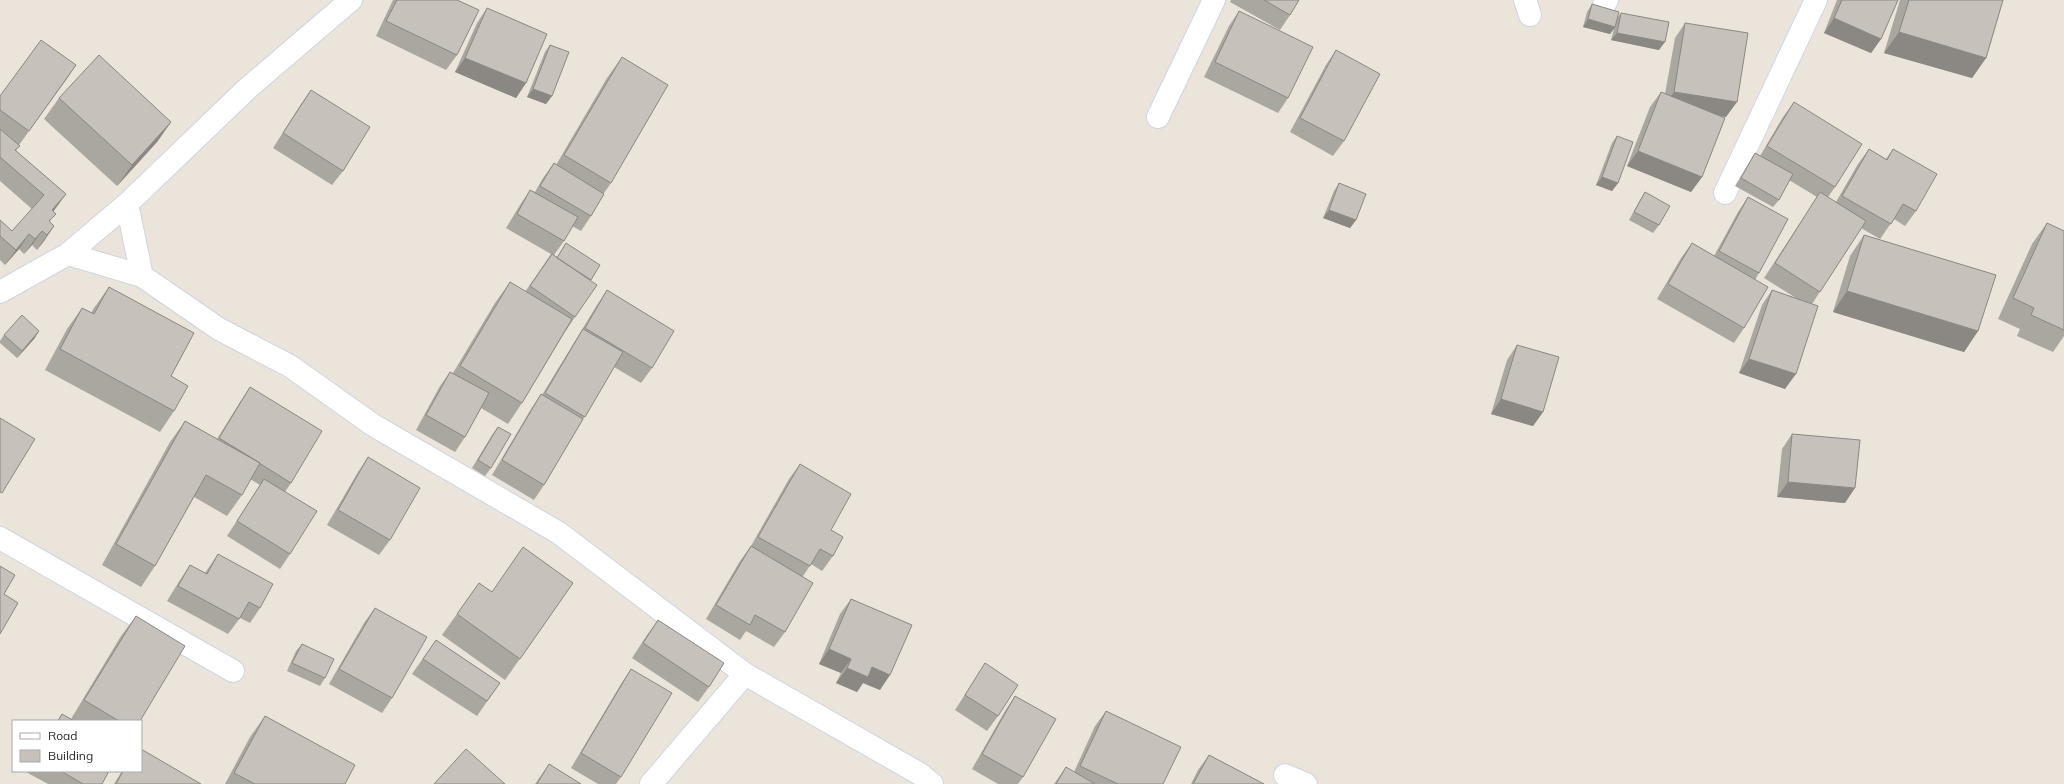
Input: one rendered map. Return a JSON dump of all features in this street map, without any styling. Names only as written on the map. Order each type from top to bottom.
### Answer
[{"type":"street","points":[[0,292],[68,254],[127,204],[248,88],[351,0]]},
{"type":"street","points":[[1158,117],[1214,0]]},
{"type":"street","points":[[1725,193],[1816,0]]},
{"type":"street","points":[[127,204],[142,276]]},
{"type":"street","points":[[68,254],[142,276],[220,329],[290,366],[373,425],[559,533],[745,674],[921,781]]},
{"type":"street","points":[[0,538],[233,671]]},
{"type":"street","points":[[651,784],[745,674]]},
{"type":"street","points":[[1285,775],[1306,784]]},
{"type":"building","points":[[397,0],[457,0],[479,10],[457,55],[386,21]]},
{"type":"building","points":[[1264,0],[1299,0],[1290,15]]},
{"type":"building","points":[[1842,0],[1898,0],[1881,39],[1834,18]]},
{"type":"building","points":[[1909,0],[2003,0],[1986,58],[1899,32]]},
{"type":"building","points":[[1592,4],[1619,12],[1615,27],[1588,19]]},
{"type":"building","points":[[487,8],[547,34],[526,83],[465,58]]},
{"type":"building","points":[[1239,11],[1313,47],[1288,98],[1215,62]]},
{"type":"building","points":[[1621,13],[1669,22],[1665,42],[1617,33]]},
{"type":"building","points":[[1685,23],[1748,33],[1737,102],[1674,92]]},
{"type":"building","points":[[41,40],[76,65],[29,131],[0,110],[0,96]]},
{"type":"building","points":[[550,45],[569,52],[552,96],[533,89]]},
{"type":"building","points":[[1336,50],[1380,74],[1344,141],[1300,118]]},
{"type":"building","points":[[99,55],[171,122],[132,165],[59,98]]},
{"type":"building","points":[[622,57],[668,85],[611,183],[564,155]]},
{"type":"building","points":[[311,90],[370,127],[343,171],[283,133]]},
{"type":"building","points":[[1661,92],[1725,118],[1702,177],[1638,151]]},
{"type":"building","points":[[1794,102],[1862,144],[1835,187],[1767,146]]},
{"type":"building","points":[[0,129],[20,146],[15,150],[66,194],[52,210],[56,214],[49,221],[54,226],[47,235],[42,231],[35,239],[29,234],[16,250],[0,236],[0,220],[12,231],[44,195],[0,157]]},
{"type":"building","points":[[1617,136],[1633,142],[1618,183],[1602,177]]},
{"type":"building","points":[[1869,149],[1887,160],[1893,149],[1937,174],[1916,211],[1903,204],[1891,224],[1842,196]]},
{"type":"building","points":[[1755,153],[1793,174],[1779,200],[1741,178]]},
{"type":"building","points":[[554,163],[604,194],[591,216],[540,186]]},
{"type":"building","points":[[1339,183],[1366,194],[1356,220],[1329,210]]},
{"type":"building","points":[[530,190],[578,217],[564,241],[517,214]]},
{"type":"building","points":[[1645,192],[1670,206],[1659,225],[1634,212]]},
{"type":"building","points":[[1820,192],[1866,221],[1820,292],[1775,263]]},
{"type":"building","points":[[1748,197],[1788,219],[1759,273],[1719,251]]},
{"type":"building","points":[[2047,223],[2064,231],[2064,330],[2031,315],[2034,308],[2013,298]]},
{"type":"building","points":[[1864,235],[1996,275],[1978,331],[1847,291]]},
{"type":"building","points":[[566,243],[600,265],[591,280],[557,258]]},
{"type":"building","points":[[1692,243],[1768,287],[1744,328],[1668,284]]},
{"type":"building","points":[[552,254],[597,285],[575,317],[530,286]]},
{"type":"building","points":[[510,282],[572,319],[522,403],[460,366]]},
{"type":"building","points":[[109,287],[194,333],[171,376],[188,386],[174,411],[60,349],[82,308],[94,314]]},
{"type":"building","points":[[607,290],[674,331],[652,368],[585,328]]},
{"type":"building","points":[[1772,290],[1818,306],[1796,374],[1749,359]]},
{"type":"building","points":[[22,315],[39,331],[22,351],[4,335]]},
{"type":"building","points":[[583,329],[623,352],[585,417],[545,393]]},
{"type":"building","points":[[1517,345],[1559,357],[1543,412],[1501,399]]},
{"type":"building","points":[[450,372],[489,393],[465,437],[426,415]]},
{"type":"building","points":[[250,387],[322,431],[291,483],[219,438]]},
{"type":"building","points":[[541,394],[583,419],[544,485],[502,460]]},
{"type":"building","points":[[0,418],[35,439],[2,493],[0,492]]},
{"type":"building","points":[[185,421],[260,463],[242,495],[206,475],[155,566],[116,544]]},
{"type":"building","points":[[498,427],[511,434],[491,468],[478,460]]},
{"type":"building","points":[[1792,434],[1860,440],[1855,488],[1788,482]]},
{"type":"building","points":[[368,457],[420,488],[390,540],[338,510]]},
{"type":"building","points":[[800,464],[851,494],[831,530],[843,537],[833,556],[820,549],[810,566],[758,537]]},
{"type":"building","points":[[264,479],[317,511],[290,554],[237,521]]},
{"type":"building","points":[[751,546],[813,583],[785,632],[755,615],[750,625],[716,605]]},
{"type":"building","points":[[523,547],[573,583],[520,659],[457,614],[479,583],[492,592]]},
{"type":"building","points":[[218,554],[273,584],[260,608],[249,602],[239,619],[178,586],[190,565],[207,574]]},
{"type":"building","points":[[0,566],[15,575],[4,594],[18,603],[0,634]]},
{"type":"building","points":[[851,599],[912,625],[890,675],[872,667],[868,677],[847,668],[851,659],[829,649]]},
{"type":"building","points":[[375,608],[427,637],[392,698],[339,669]]},
{"type":"building","points":[[136,616],[185,646],[141,720],[117,720],[84,700]]},
{"type":"building","points":[[658,620],[724,663],[709,687],[643,643]]},
{"type":"building","points":[[436,640],[500,683],[487,701],[423,659]]},
{"type":"building","points":[[302,644],[334,659],[325,678],[292,663]]},
{"type":"building","points":[[985,663],[1018,685],[998,716],[965,695]]},
{"type":"building","points":[[631,669],[672,693],[621,777],[581,753]]},
{"type":"building","points":[[1015,696],[1056,719],[1023,777],[982,754]]},
{"type":"building","points":[[1106,711],[1181,747],[1163,784],[1118,784],[1080,766]]},
{"type":"building","points":[[62,714],[72,720],[59,720]]},
{"type":"building","points":[[265,716],[355,765],[345,784],[255,784],[234,773]]},
{"type":"building","points":[[466,749],[505,784],[434,784]]},
{"type":"building","points":[[142,750],[201,784],[116,784],[122,772],[142,772]]},
{"type":"building","points":[[1209,755],[1264,784],[1193,784]]},
{"type":"building","points":[[549,764],[581,784],[537,784]]},
{"type":"building","points":[[1066,767],[1095,784],[1056,784]]},
{"type":"building","points":[[63,772],[108,772],[102,784],[83,784]]}]
